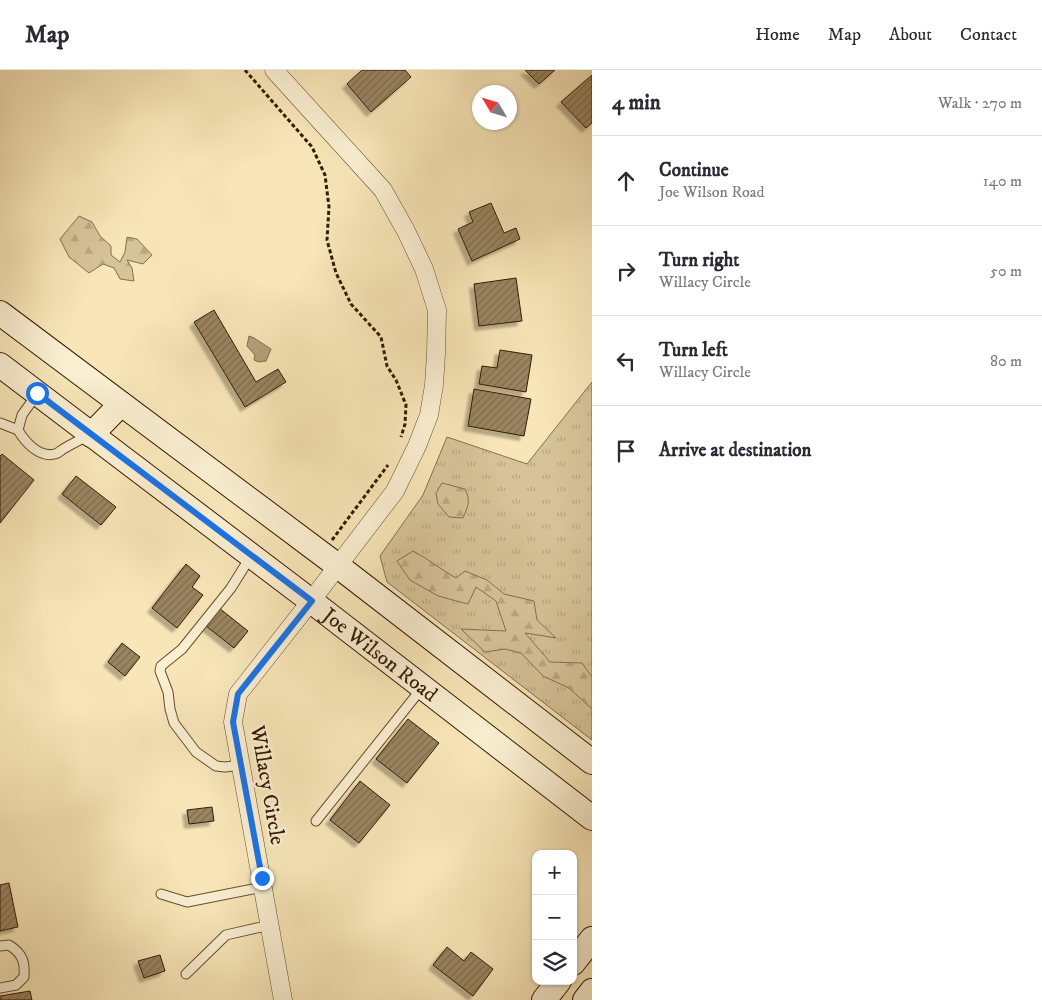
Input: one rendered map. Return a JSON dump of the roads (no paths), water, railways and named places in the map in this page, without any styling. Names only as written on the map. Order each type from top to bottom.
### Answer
[{"type":"main road","name":"Joe Wilson Road","points":[[0,313],[330,560],[592,762]]},
{"type":"main road","name":"Joe Wilson Road","points":[[0,365],[312,601],[592,818]]},
{"type":"main road","points":[[91,435],[121,404]]},
{"type":"main road","points":[[577,958],[592,939]]},
{"type":"main road","points":[[544,1000],[556,985]]},
{"type":"main road","points":[[585,1000],[592,991]]},
{"type":"street","name":"Willacy Circle","points":[[274,70],[383,190],[406,231],[424,269],[437,310],[434,385],[429,415],[417,446],[394,491],[330,560],[312,601],[238,694],[233,722],[282,1000]]},
{"type":"lane","points":[[18,430],[22,415],[37,393]]},
{"type":"lane","points":[[0,423],[18,430],[31,448],[44,454],[56,454],[91,435]]},
{"type":"lane","points":[[241,765],[216,766],[196,752],[174,723],[168,692],[160,671],[161,666],[182,649],[232,588],[251,556]]},
{"type":"lane","points":[[316,821],[422,687]]},
{"type":"lane","points":[[161,894],[187,902],[263,887]]},
{"type":"lane","points":[[186,974],[226,935],[270,925]]},
{"type":"lane","points":[[0,946],[10,945],[18,950],[25,964],[24,977],[16,985],[0,988]]}]
